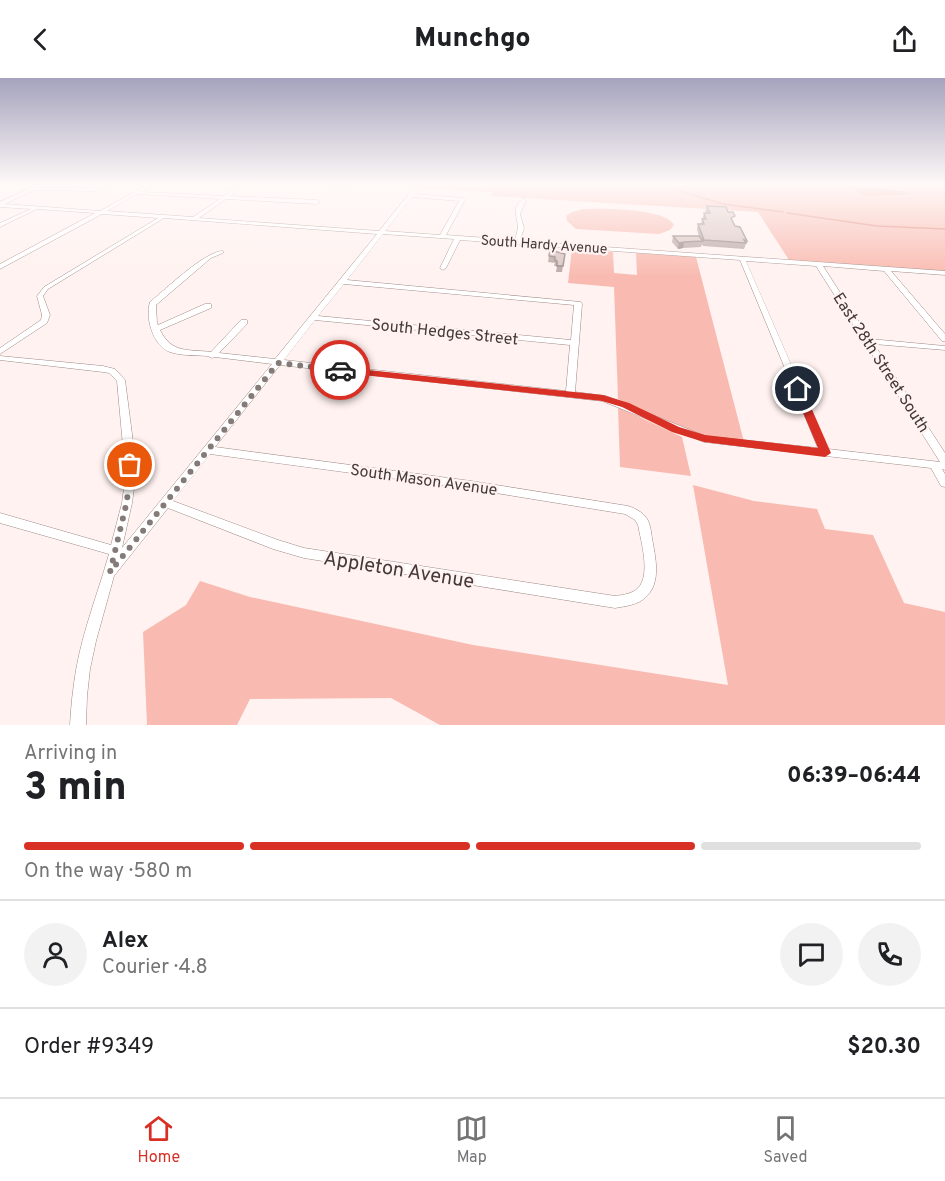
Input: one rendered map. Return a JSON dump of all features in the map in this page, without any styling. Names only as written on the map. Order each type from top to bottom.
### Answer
[{"type":"street","points":[[0,225],[21,215]]},
{"type":"street","points":[[0,267],[98,215]]},
{"type":"street","name":"South Hardy Avenue","points":[[135,215],[945,273]]},
{"type":"street","points":[[194,219],[200,215]]},
{"type":"street","points":[[110,572],[210,450],[396,215]]},
{"type":"street","points":[[442,237],[454,215]]},
{"type":"street","points":[[517,215],[521,228],[517,242]]},
{"type":"street","points":[[0,352],[44,321],[46,315],[40,296],[46,288],[163,217]]},
{"type":"street","points":[[443,268],[458,238]]},
{"type":"street","points":[[221,252],[210,257],[154,302],[151,313],[165,346],[171,350],[603,398],[626,405],[675,429],[704,439],[940,466],[945,483]]},
{"type":"street","points":[[742,258],[825,453]]},
{"type":"street","name":"East 28th Street South","points":[[818,264],[945,461]]},
{"type":"street","points":[[886,268],[945,339]]},
{"type":"street","points":[[343,282],[578,304],[570,394]]},
{"type":"street","points":[[157,328],[208,306]]},
{"type":"street","name":"South Hedges Street","points":[[315,318],[575,343]]},
{"type":"street","points":[[212,356],[244,322]]},
{"type":"street","points":[[868,341],[945,348]]},
{"type":"street","points":[[0,358],[103,369],[118,376],[121,380],[130,465],[127,501],[116,551],[82,667],[78,725]]},
{"type":"street","name":"South Mason Avenue","points":[[210,450],[471,485],[628,510],[644,524],[651,579],[647,589],[638,597]]},
{"type":"street","name":"Appleton Avenue","points":[[168,502],[276,546],[333,559],[615,602],[638,597]]},
{"type":"street","points":[[0,518],[116,551]]},
{"type":"shaded area","points":[[659,215],[669,219],[674,225],[670,230],[659,234],[576,229],[567,221],[566,216]]},
{"type":"shaded area","points":[[760,215],[945,215],[945,272],[789,260]]},
{"type":"shaded area","points":[[572,249],[613,252],[614,273],[637,275],[636,253],[696,257],[744,442],[706,436],[678,427],[618,399],[614,287],[568,283]]},
{"type":"shaded area","points":[[618,407],[682,437],[691,476],[620,467]]},
{"type":"shaded area","points":[[693,485],[754,501],[817,509],[825,529],[873,535],[904,603],[945,612],[945,725],[440,725],[391,698],[250,699],[237,725],[147,725],[143,632],[186,605],[200,581],[250,597],[473,645],[728,685]]},
{"type":"building","points":[[705,215],[735,215],[731,218],[735,226],[740,227],[746,243],[704,240],[698,224],[704,224],[702,219],[706,219]]},
{"type":"building","points":[[673,236],[699,236],[703,241],[679,243]]},
{"type":"building","points":[[550,250],[565,254],[563,266],[557,266],[555,257],[549,256]]},
{"type":"waterway","points":[[802,215],[877,226],[945,229]]},
{"type":"way so far","points":[[130,465],[127,501],[110,572],[278,363],[340,370]]},
{"type":"route","points":[[340,370],[603,398],[626,405],[675,429],[704,439],[825,453],[798,389]]}]
